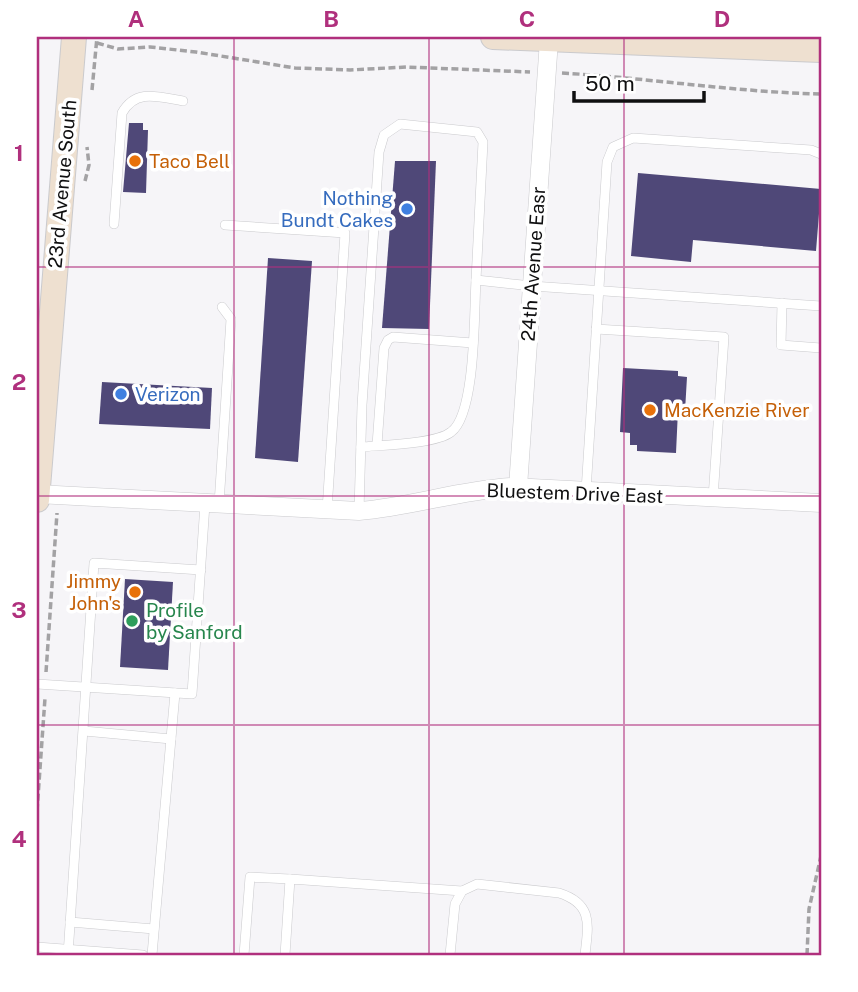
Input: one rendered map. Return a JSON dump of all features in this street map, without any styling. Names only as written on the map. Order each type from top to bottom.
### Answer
[{"type":"street","name":"23rd Avenue South","points":[[37,500],[74,37]]},
{"type":"street","points":[[493,37],[821,50]]},
{"type":"street","name":"24th Avenue Easr","points":[[518,487],[549,40]]},
{"type":"street","name":"Bluestem Drive East","points":[[37,494],[359,511],[406,506],[474,491],[518,487],[821,503]]},
{"type":"lane","points":[[114,224],[122,113],[127,104],[136,98],[150,96],[183,101]]},
{"type":"lane","points":[[359,511],[361,446],[379,152],[383,135],[400,124],[477,132],[483,142],[476,280],[468,399],[461,422],[450,434],[424,440],[361,446]]},
{"type":"lane","points":[[586,491],[607,162],[613,147],[621,141],[633,138],[811,150],[821,154]]},
{"type":"lane","points":[[225,225],[345,233],[327,510]]},
{"type":"lane","points":[[476,280],[821,306]]},
{"type":"lane","points":[[782,303],[781,345],[821,348]]},
{"type":"lane","points":[[37,684],[192,694],[201,570],[212,504],[231,319],[222,307]]},
{"type":"lane","points":[[596,329],[724,337],[713,498]]},
{"type":"lane","points":[[377,445],[384,348],[388,340],[393,337],[472,343]]},
{"type":"lane","points":[[68,953],[94,563],[201,570]]},
{"type":"lane","points":[[152,955],[175,693]]},
{"type":"lane","points":[[84,731],[171,738]]},
{"type":"lane","points":[[244,955],[250,877],[462,891],[477,884],[559,893],[572,897],[587,915],[586,955]]},
{"type":"lane","points":[[285,955],[290,878]]},
{"type":"lane","points":[[450,955],[455,904],[462,891]]},
{"type":"lane","points":[[70,922],[154,929]]},
{"type":"lane","points":[[37,947],[68,953],[143,955]]},
{"type":"path","points":[[97,37],[97,43],[118,49],[150,47],[295,68],[433,68],[613,76],[770,93],[821,94]]},
{"type":"path","points":[[807,955],[809,909],[821,856]]},
{"type":"building","name":"Taco Bell","points":[[129,123],[143,123],[143,130],[148,130],[146,193],[123,192]]},
{"type":"building","points":[[395,161],[436,161],[429,329],[382,328]]},
{"type":"building","points":[[638,173],[821,189],[816,251],[693,240],[691,262],[631,256]]},
{"type":"building","points":[[268,258],[312,261],[298,462],[255,458]]},
{"type":"building","name":"MacKenzie River","points":[[623,368],[678,371],[678,376],[687,377],[685,411],[678,410],[676,453],[637,451],[637,445],[630,445],[630,433],[620,432]]},
{"type":"building","points":[[102,382],[212,388],[210,429],[99,424]]},
{"type":"building","points":[[125,579],[173,582],[168,670],[120,667]]},
{"type":"place","name":"Taco Bell","points":[[135,161]]},
{"type":"place","name":"Nothing Bundt Cakes","points":[[407,209]]},
{"type":"place","name":"Verizon","points":[[121,394]]},
{"type":"place","name":"MacKenzie River","points":[[650,410]]},
{"type":"place","name":"Jimmy John's","points":[[135,592]]},
{"type":"place","name":"Profile by Sanford","points":[[132,621]]}]
